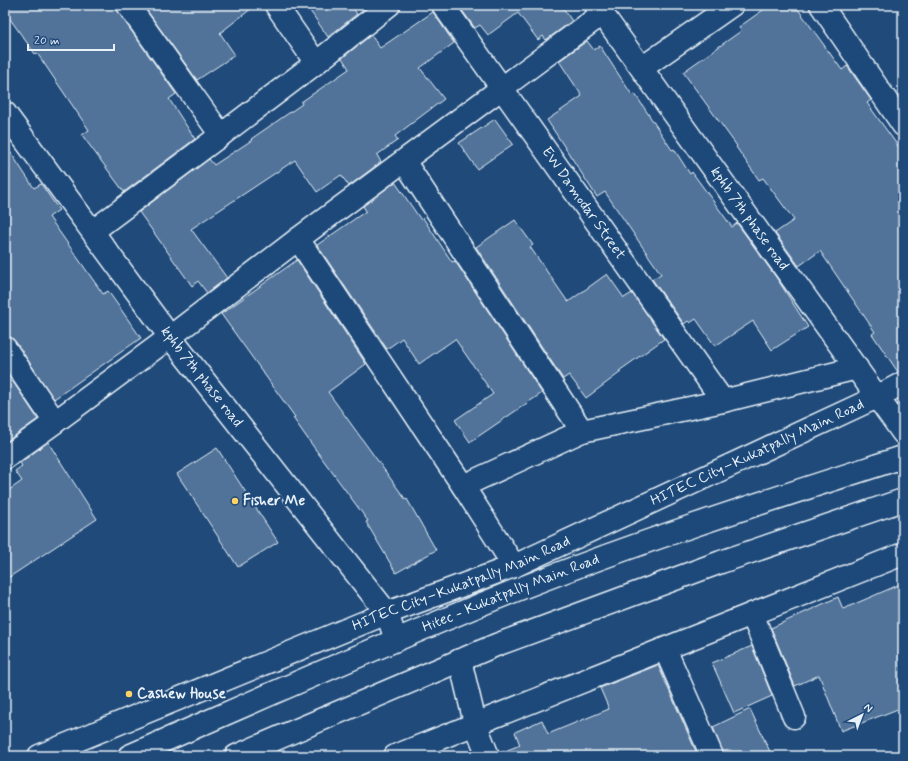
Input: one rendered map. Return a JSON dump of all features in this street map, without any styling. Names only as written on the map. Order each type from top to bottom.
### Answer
[{"type":"street","points":[[128,5],[221,135]]},
{"type":"street","points":[[276,5],[316,63]]},
{"type":"street","points":[[93,231],[316,63],[389,5]]},
{"type":"street","name":"EW Damodar Street","points":[[443,5],[724,401]]},
{"type":"street","points":[[642,68],[732,5]]},
{"type":"street","points":[[821,5],[903,125]]},
{"type":"street","points":[[5,458],[170,336],[298,238],[502,88],[599,9]]},
{"type":"street","name":"kphb 7th phase road","points":[[599,9],[903,432]]},
{"type":"street","name":"kphb 7th phase road","points":[[5,113],[170,336],[386,613],[396,640]]},
{"type":"street","points":[[404,161],[582,431]]},
{"type":"street","points":[[298,238],[463,486],[514,566]]},
{"type":"street","points":[[5,348],[55,422]]},
{"type":"street","points":[[463,486],[582,431],[724,401],[857,368]]},
{"type":"street","name":"HITEC City–Kukatpally Main Road","points":[[39,756],[386,613],[514,566],[878,397],[903,383]]},
{"type":"street","name":"Hitec - Kukatpally Main Road","points":[[129,756],[396,640],[524,587],[653,538],[903,457]]},
{"type":"street","points":[[236,756],[496,645],[721,562],[903,500]]},
{"type":"street","points":[[395,756],[903,554]]},
{"type":"street","points":[[752,614],[794,717]]},
{"type":"street","points":[[665,649],[712,756]]},
{"type":"street","points":[[460,660],[475,723],[488,756]]},
{"type":"building","points":[[5,5],[116,5],[118,12],[176,94],[169,99],[195,139],[124,192],[82,135],[89,130],[37,53],[35,54],[5,12]]},
{"type":"building","points":[[143,5],[256,5],[220,33],[235,55],[197,80]]},
{"type":"building","points":[[306,5],[351,5],[357,14],[328,37]]},
{"type":"building","points":[[458,5],[561,5],[572,21],[546,40],[543,36],[538,40],[518,13],[488,35],[480,25],[475,28]]},
{"type":"building","points":[[770,5],[795,5],[842,70],[847,66],[871,100],[867,103],[903,153],[903,371],[898,372],[872,334],[875,332],[820,251],[799,266],[775,233],[794,220],[763,178],[759,180],[736,147],[737,146],[683,72],[741,31],[739,27]]},
{"type":"building","points":[[433,12],[454,43],[420,68],[444,99],[395,136],[398,140],[377,155],[381,162],[349,186],[341,175],[317,192],[295,160],[191,229],[227,278],[207,293],[198,281],[192,286],[139,212],[209,159],[214,165],[252,140],[251,139],[302,104],[301,102],[349,69],[342,58],[371,35],[380,48]]},
{"type":"building","points":[[587,41],[594,50],[600,46],[632,95],[635,94],[672,150],[674,149],[690,174],[692,172],[732,227],[737,223],[778,280],[808,327],[772,350],[753,321],[715,346],[696,319],[690,323],[688,321],[684,324],[652,279],[661,274],[605,192],[597,197],[547,120],[582,96],[559,61]]},
{"type":"building","points":[[495,119],[513,144],[477,169],[459,143]]},
{"type":"building","points":[[5,144],[34,188],[41,184],[59,210],[49,217],[103,294],[108,291],[141,338],[54,399],[15,341],[11,337],[5,336]]},
{"type":"building","points":[[395,182],[421,220],[423,218],[452,262],[455,261],[542,393],[470,442],[455,420],[493,394],[455,339],[419,364],[402,338],[387,349],[317,245],[366,211],[363,206]]},
{"type":"building","points":[[515,220],[533,245],[530,247],[568,302],[607,274],[624,298],[632,293],[664,339],[619,371],[621,372],[586,398],[569,375],[563,379],[476,247]]},
{"type":"building","points":[[297,260],[366,364],[328,392],[406,500],[407,499],[436,550],[396,573],[366,522],[368,521],[310,442],[293,418],[295,417],[221,314]]},
{"type":"building","points":[[5,370],[38,419],[6,442],[5,440]]},
{"type":"building","points":[[48,442],[97,519],[5,580],[5,493],[22,481],[15,471],[22,466],[20,463]]},
{"type":"building","points":[[217,448],[278,542],[238,567],[177,474]]},
{"type":"building","points":[[903,583],[903,707],[841,731],[819,675],[795,686],[771,628],[838,597],[843,609]]},
{"type":"building","points":[[752,646],[772,696],[734,713],[712,663]]},
{"type":"building","points":[[658,665],[698,756],[500,756],[500,753],[520,745],[515,732],[542,720],[548,734],[609,709],[600,688]]},
{"type":"building","points":[[750,709],[772,756],[724,756],[713,727]]},
{"type":"place","name":"Fisher Me","points":[[235,501]]},
{"type":"place","name":"Cashew House","points":[[129,694]]}]
